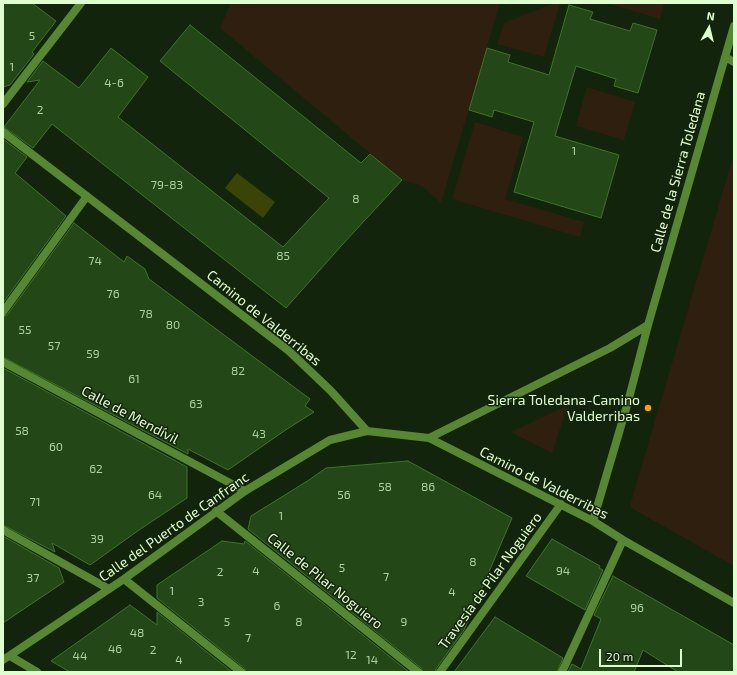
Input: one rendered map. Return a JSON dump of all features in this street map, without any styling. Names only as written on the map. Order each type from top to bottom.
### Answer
[{"type":"street","points":[[3,104],[81,3]]},
{"type":"street","name":"Calle de la Sierra Toledana","points":[[593,521],[734,26]]},
{"type":"street","points":[[725,57],[734,62]]},
{"type":"street","name":"Camino de Valderribas","points":[[3,132],[289,351],[331,391],[367,431],[429,438],[593,521],[623,540],[734,603]]},
{"type":"street","points":[[3,312],[87,196]]},
{"type":"street","points":[[429,438],[610,348],[648,325]]},
{"type":"street","name":"Calle de Mendívil","points":[[3,362],[244,491]]},
{"type":"street","name":"Calle del Puerto de Canfranc","points":[[6,658],[124,579],[244,491],[330,440],[367,431]]},
{"type":"street","name":"Travesía de Pilar Noguiero","points":[[440,672],[561,504]]},
{"type":"street","name":"Calle de Pilar Noguiero","points":[[216,511],[418,672]]},
{"type":"street","points":[[3,530],[109,589]]},
{"type":"street","points":[[562,672],[623,540]]},
{"type":"street","points":[[124,579],[241,672]]},
{"type":"street","points":[[6,658],[37,672]]},
{"type":"shaded area","points":[[231,3],[500,3],[441,203],[422,186],[402,180],[220,28]]},
{"type":"shaded area","points":[[555,3],[560,3],[544,57],[497,44],[504,23]]},
{"type":"shaded area","points":[[607,3],[664,3],[660,19]]},
{"type":"shaded area","points":[[587,87],[635,102],[624,140],[576,126]]},
{"type":"shaded area","points":[[475,122],[523,137],[505,199],[584,222],[580,237],[452,199]]},
{"type":"shaded area","points":[[734,154],[734,566],[631,508],[631,502]]},
{"type":"shaded area","points":[[237,173],[275,202],[263,218],[225,188]]},
{"type":"shaded area","points":[[568,405],[552,453],[511,432]]},
{"type":"building","points":[[3,3],[32,3],[56,21],[32,52],[34,54],[10,85],[3,87]]},
{"type":"building","points":[[569,5],[593,12],[590,19],[630,31],[633,23],[657,30],[638,93],[614,86],[616,79],[576,66],[555,136],[619,155],[601,218],[514,192],[534,122],[494,110],[492,117],[469,110],[487,48],[510,55],[508,62],[549,75]]},
{"type":"building","points":[[190,25],[361,163],[370,154],[402,180],[286,308],[52,124],[33,148],[4,127],[40,80],[27,82],[43,61],[79,88],[111,48],[148,77],[118,117],[283,247],[329,198],[160,61]]},
{"type":"building","points":[[3,139],[27,157],[15,173],[66,216],[3,303]]},
{"type":"building","points":[[74,223],[124,262],[127,256],[145,269],[149,279],[310,399],[305,406],[314,412],[228,470],[188,449],[188,454],[3,357],[3,317],[7,315]]},
{"type":"building","points":[[3,368],[187,467],[187,498],[90,565],[52,543],[55,552],[3,525]]},
{"type":"building","points":[[408,461],[512,518],[464,630],[435,672],[423,672],[421,668],[248,529],[251,516],[326,468]]},
{"type":"building","points":[[3,536],[59,568],[64,582],[3,623]]},
{"type":"building","points":[[552,539],[600,566],[599,568],[603,570],[585,610],[526,576]]},
{"type":"building","points":[[222,541],[244,544],[245,541],[409,672],[246,672],[244,668],[157,598],[157,585]]},
{"type":"building","points":[[613,576],[734,645],[734,672],[678,672],[643,650],[634,672],[568,672],[572,664],[581,669],[601,619],[594,615]]},
{"type":"building","points":[[130,605],[157,625],[157,612],[232,672],[70,672],[51,661]]},
{"type":"building","points":[[495,617],[563,658],[557,672],[454,672]]},
{"type":"place","name":"Sierra Toledana-Camino Valderribas","points":[[648,408]]}]
